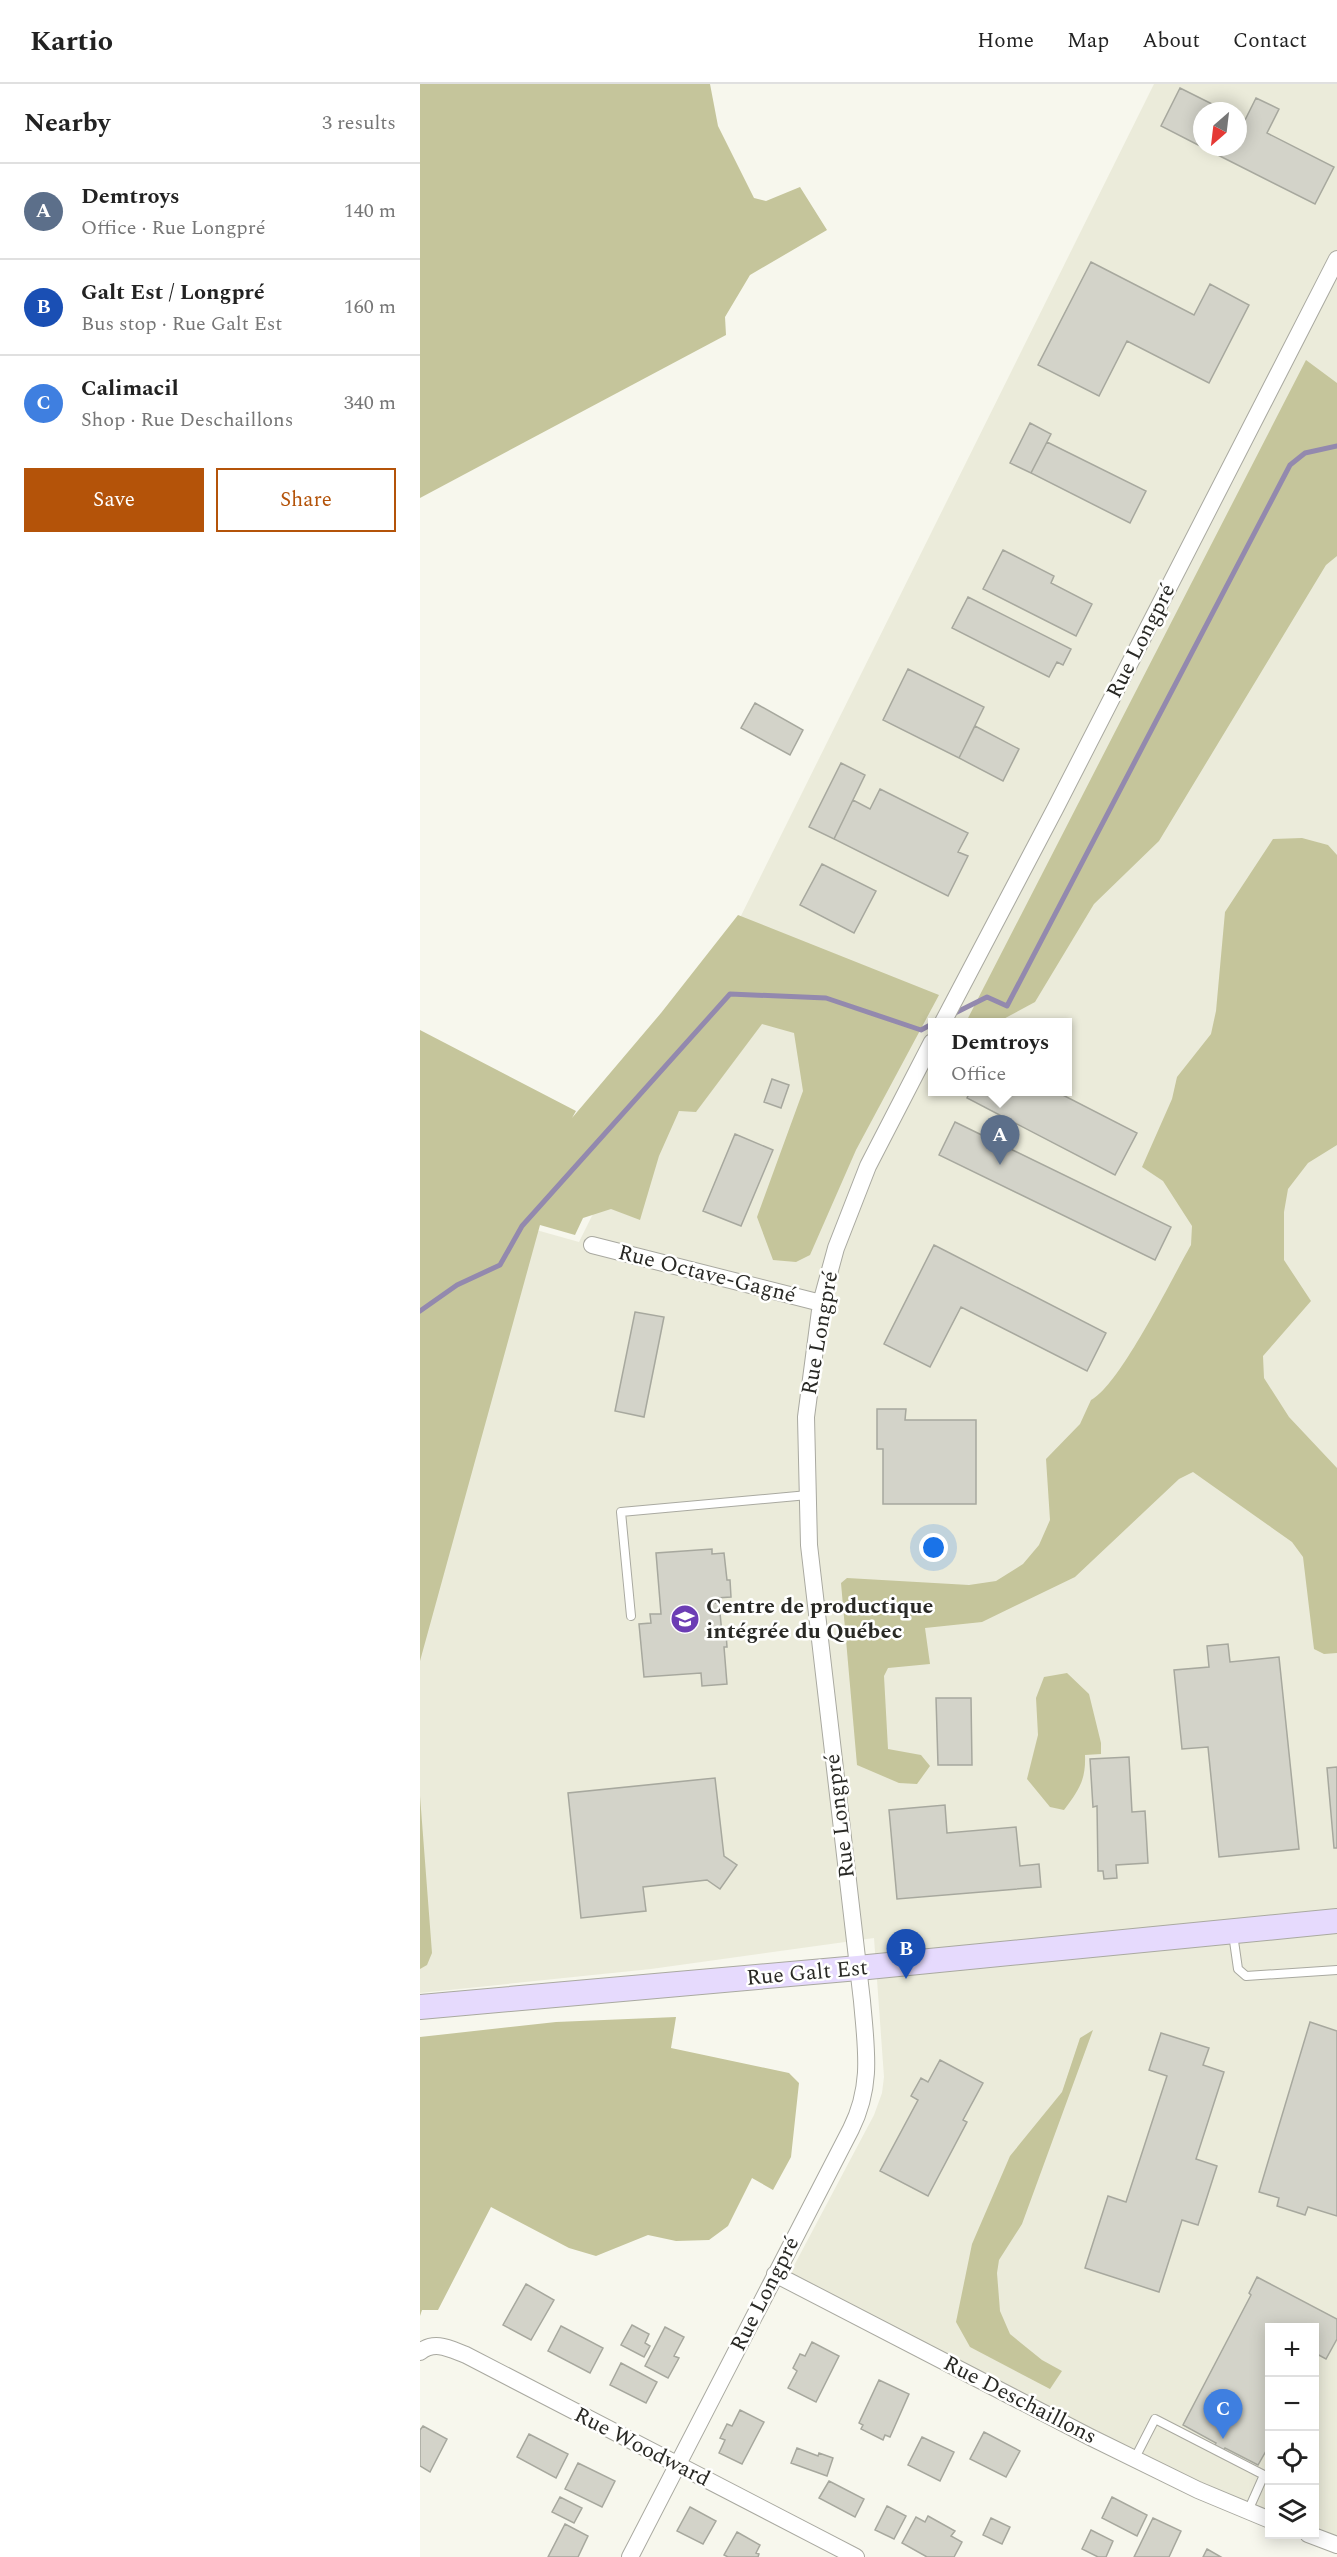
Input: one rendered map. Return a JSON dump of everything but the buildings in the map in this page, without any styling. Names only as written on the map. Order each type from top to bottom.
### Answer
[{"type":"street","name":"Rue Longpré","points":[[946,1018],[1337,259]]},
{"type":"street","name":"Rue Longpré","points":[[630,2557],[855,2120],[864,2097],[867,2057],[809,1545],[806,1417],[821,1303],[836,1248],[868,1166],[928,1052]]},
{"type":"street","name":"Rue Octave-Gagné","points":[[592,1245],[821,1303]]},
{"type":"street","name":"Rue Galt Est","points":[[420,2007],[858,1968],[1337,1921]]},
{"type":"street","name":"Rue Deschaillons","points":[[775,2274],[1135,2458],[1265,2518]]},
{"type":"street","name":"Rue Woodward","points":[[423,2350],[437,2345],[466,2355],[856,2557]]},
{"type":"street","points":[[1319,2539],[1337,2545]]},
{"type":"lane","points":[[631,1616],[621,1512],[808,1495]]},
{"type":"lane","points":[[1232,1930],[1238,1969],[1246,1976],[1337,1970]]},
{"type":"lane","points":[[1135,2458],[1155,2419],[1264,2475],[1248,2511]]},
{"type":"shaded area","points":[[1154,84],[1337,84],[1337,2546],[1319,2537],[1319,2323],[1265,2323],[1265,2517],[788,2277],[874,2115],[882,2093],[884,2077],[874,1938],[651,1969],[420,1993],[420,1656],[522,1226],[579,1242]]},
{"type":"green space","points":[[420,84],[710,84],[718,126],[754,198],[766,201],[800,187],[827,230],[750,275],[725,317],[726,335],[420,498]]},
{"type":"green space","points":[[1306,360],[1337,383],[1337,556],[1326,565],[1159,841],[1094,904],[1035,1002],[1005,1018],[968,1018]]},
{"type":"green space","points":[[1302,838],[1328,845],[1337,855],[1337,1145],[1308,1163],[1288,1189],[1284,1212],[1284,1260],[1311,1301],[1263,1356],[1264,1378],[1289,1417],[1337,1468],[1337,1653],[1324,1654],[1314,1649],[1303,1557],[1292,1542],[1193,1472],[1179,1479],[1075,1577],[982,1622],[925,1628],[930,1664],[888,1668],[884,1676],[888,1749],[921,1755],[930,1766],[917,1784],[899,1783],[857,1765],[841,1583],[847,1578],[969,1585],[996,1581],[1023,1564],[1039,1545],[1050,1520],[1046,1459],[1080,1424],[1091,1400],[1116,1374],[1145,1329],[1191,1245],[1192,1226],[1163,1181],[1142,1167],[1172,1099],[1177,1077],[1211,1034],[1216,1011],[1225,912],[1273,839]]},
{"type":"green space","points":[[738,915],[939,995],[856,1150],[810,1255],[796,1262],[773,1260],[757,1217],[803,1091],[794,1033],[762,1024],[696,1112],[679,1111],[659,1156],[640,1220],[611,1209],[583,1218],[575,1235],[540,1225],[420,1661],[420,1030],[576,1111],[572,1118],[661,1013]]},
{"type":"green space","points":[[1067,1673],[1089,1694],[1101,1743],[1101,1754],[1085,1755],[1080,1784],[1064,1810],[1050,1807],[1027,1779],[1038,1735],[1036,1698],[1044,1677]]},
{"type":"green space","points":[[420,1796],[432,1953],[427,1965],[420,1969]]},
{"type":"green space","points":[[676,2017],[671,2048],[789,2073],[799,2083],[791,2157],[773,2190],[752,2178],[728,2226],[709,2240],[676,2241],[648,2235],[596,2256],[569,2248],[491,2207],[438,2310],[422,2310],[420,2316],[420,2037],[556,2022]]},
{"type":"green space","points":[[1093,2030],[1022,2224],[999,2260],[997,2273],[1000,2311],[1010,2334],[1042,2360],[1062,2371],[1050,2389],[970,2347],[956,2322],[972,2244],[1010,2156],[1062,2092],[1080,2038]]},
{"type":"waterway","points":[[951,1015],[987,997],[1007,1006],[1290,465],[1305,453],[1337,446]]},
{"type":"waterway","points":[[420,1311],[457,1285],[500,1265],[522,1226],[730,994],[826,998],[921,1030],[928,1026]]},
{"type":"place","name":"Demtroys","points":[[1000,1165]]},
{"type":"place","name":"Centre de productique intégrée du Québec","points":[[685,1619]]},
{"type":"place","name":"Galt Est / Longpré","points":[[906,1979]]},
{"type":"place","name":"Calimacil","points":[[1223,2439]]}]
